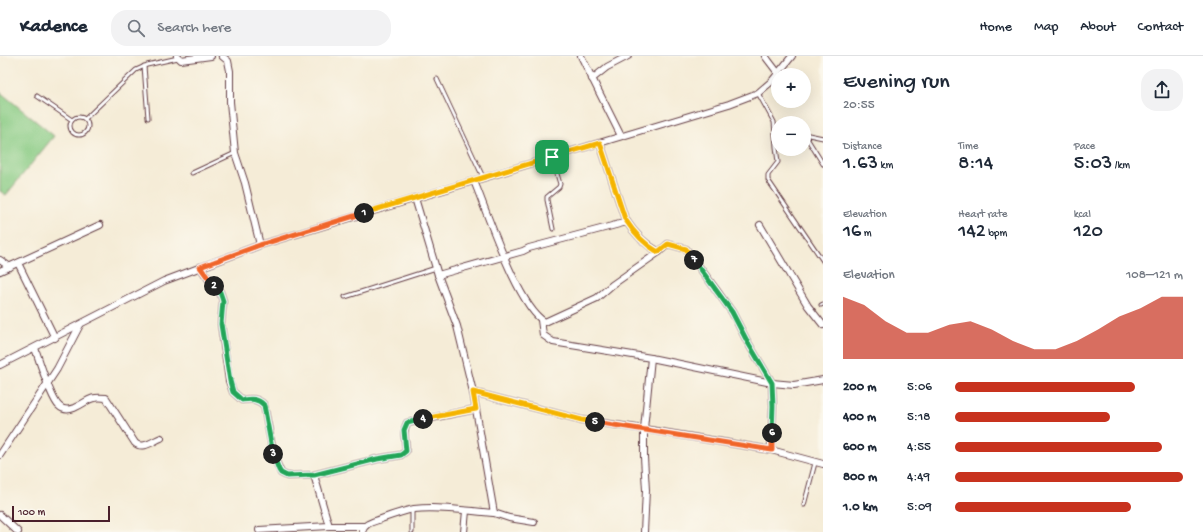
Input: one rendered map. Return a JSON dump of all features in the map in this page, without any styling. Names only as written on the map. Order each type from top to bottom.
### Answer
[{"type":"street","points":[[177,57],[181,60],[211,56]]},
{"type":"street","points":[[222,56],[228,60],[230,71],[230,102],[235,153],[245,183],[260,245]]},
{"type":"street","points":[[581,56],[621,136]]},
{"type":"street","points":[[592,79],[607,67],[628,56]]},
{"type":"street","points":[[765,56],[774,68]]},
{"type":"street","points":[[782,68],[792,56]]},
{"type":"street","points":[[0,365],[164,281],[200,267],[260,245],[702,112],[758,93],[771,82]]},
{"type":"street","points":[[600,143],[627,222],[648,246],[658,252]]},
{"type":"street","points":[[474,181],[504,256],[521,292],[533,311],[541,320],[543,335],[553,342],[652,358],[772,383],[794,385],[823,380]]},
{"type":"street","points":[[415,198],[438,275],[457,326],[473,392],[494,513]]},
{"type":"street","points":[[438,275],[529,248],[627,222]]},
{"type":"street","points":[[0,271],[100,225]]},
{"type":"street","points":[[760,225],[808,306],[823,325]]},
{"type":"street","points":[[541,320],[545,322],[597,298],[612,285],[668,244],[686,249],[732,312],[772,383],[772,450]]},
{"type":"street","points":[[0,260],[10,267]]},
{"type":"street","points":[[18,263],[55,338]]},
{"type":"street","points":[[200,267],[212,284],[220,292],[223,301],[221,324],[233,392],[242,400],[255,399],[264,405],[274,457],[281,473],[287,476],[314,475],[377,459],[401,455],[406,451],[404,430],[407,423],[476,409]]},
{"type":"street","points":[[0,455],[48,384],[80,325]]},
{"type":"street","points":[[35,348],[48,384],[59,406],[64,409],[74,408],[95,397],[106,398],[138,446],[142,446],[161,438]]},
{"type":"street","points":[[644,532],[646,490],[644,429],[652,358]]},
{"type":"street","points":[[473,392],[582,420],[772,450],[823,464]]},
{"type":"street","points":[[314,475],[329,526]]},
{"type":"street","points":[[259,530],[329,526],[363,529],[392,515],[412,509],[441,508],[494,513],[509,518],[534,522]]},
{"type":"street","points":[[464,532],[466,511]]},
{"type":"street","points":[[0,515],[18,532]]},
{"type":"lane","points":[[85,119],[136,70],[144,66],[177,57]]},
{"type":"lane","points":[[144,66],[148,118]]},
{"type":"lane","points":[[437,79],[483,177]]},
{"type":"lane","points":[[758,93],[772,116]]},
{"type":"lane","points":[[37,96],[72,120]]},
{"type":"lane","points":[[76,117],[85,119],[88,126],[86,132],[81,135],[76,135],[71,131],[70,126],[72,120],[76,117]]},
{"type":"lane","points":[[811,136],[823,138]]},
{"type":"lane","points":[[811,146],[823,164]]},
{"type":"lane","points":[[192,173],[235,153]]},
{"type":"lane","points":[[777,156],[778,162],[768,175],[768,180],[823,261]]},
{"type":"lane","points":[[552,157],[560,184],[559,188],[547,197],[546,200],[553,229]]},
{"type":"lane","points":[[345,297],[436,268]]},
{"type":"lane","points":[[804,505],[815,463]]},
{"type":"lane","points":[[412,509],[412,532]]},
{"type":"green space","points":[[0,92],[54,136],[6,195],[0,191]]},
{"type":"route","points":[[600,143],[625,219],[630,227],[648,246],[658,252],[668,244],[686,249],[718,291],[732,312],[772,383],[772,450],[582,420],[473,392],[476,409],[407,423],[404,430],[406,451],[401,455],[377,459],[314,475],[287,476],[281,473],[274,457],[264,405],[255,399],[242,400],[233,392],[221,324],[223,301],[220,292],[212,284],[200,267],[260,245],[552,157],[600,143]]}]
